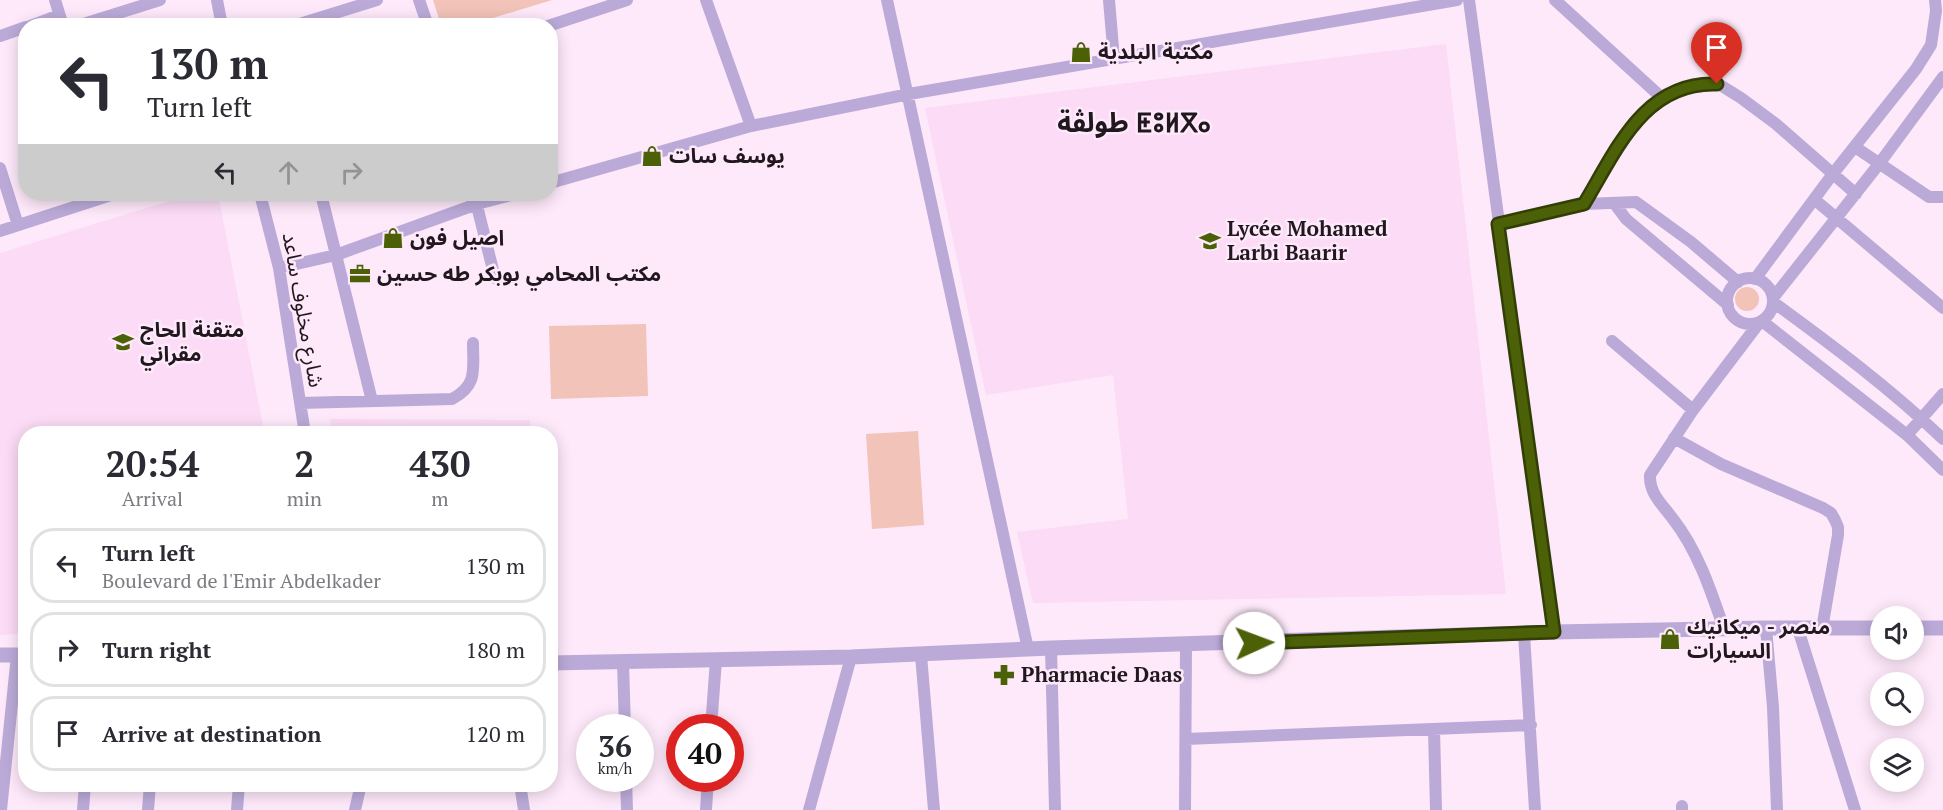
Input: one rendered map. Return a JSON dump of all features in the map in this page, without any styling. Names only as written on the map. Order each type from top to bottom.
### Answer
[{"type":"street","points":[[55,0],[60,18]]},
{"type":"street","points":[[103,18],[160,0]]},
{"type":"street","points":[[217,0],[220,18]]},
{"type":"street","points":[[319,18],[377,0]]},
{"type":"street","points":[[419,0],[425,18]]},
{"type":"street","points":[[558,23],[627,0]]},
{"type":"street","points":[[706,0],[751,126]]},
{"type":"street","points":[[887,0],[1028,649]]},
{"type":"street","points":[[1109,0],[1114,59]]},
{"type":"street","points":[[558,181],[751,126],[909,94],[1457,0]]},
{"type":"street","points":[[1469,0],[1554,632]]},
{"type":"street","points":[[1556,0],[1661,97]]},
{"type":"street","points":[[1755,279],[1814,199],[1916,69],[1937,48],[1935,0]]},
{"type":"street","points":[[0,36],[18,30]]},
{"type":"street","points":[[1773,300],[1879,164],[1943,77]]},
{"type":"street","points":[[1584,204],[1633,123],[1661,97],[1702,83],[1717,84],[1741,98],[1776,124],[1832,176],[1856,194]]},
{"type":"street","points":[[1855,147],[1929,197],[1943,197]]},
{"type":"street","points":[[0,168],[18,225]]},
{"type":"street","points":[[1814,199],[1943,308]]},
{"type":"street","points":[[0,231],[92,201]]},
{"type":"street","name":"شارع مخلوف ساعد","points":[[262,201],[279,268],[304,426]]},
{"type":"street","points":[[323,201],[372,401]]},
{"type":"street","points":[[279,268],[336,255],[471,201]]},
{"type":"street","points":[[476,201],[495,278]]},
{"type":"street","points":[[1498,224],[1584,204],[1636,202],[1691,242],[1738,282]]},
{"type":"street","points":[[1626,219],[1636,202]]},
{"type":"street","points":[[1614,203],[1626,219],[1728,305],[1736,319],[1751,324],[1760,322]]},
{"type":"street","points":[[1724,629],[1696,556],[1675,521],[1656,499],[1650,475],[1693,410],[1760,322],[1772,310],[1773,300],[1770,289],[1764,282],[1746,279],[1738,282],[1732,288],[1728,296],[1728,305]]},
{"type":"street","points":[[1773,300],[1922,418],[1943,439]]},
{"type":"street","points":[[1760,322],[1907,435],[1943,470]]},
{"type":"street","points":[[1612,340],[1693,410]]},
{"type":"street","points":[[300,402],[452,399],[464,392],[472,381],[473,343]]},
{"type":"street","points":[[1907,435],[1943,394]]},
{"type":"street","points":[[1674,438],[1721,464],[1794,494],[1831,513],[1838,527],[1838,535],[1822,628]]},
{"type":"street","points":[[1924,628],[1943,627]]},
{"type":"street","points":[[1766,628],[1773,707],[1777,810]]},
{"type":"street","points":[[558,663],[921,655],[1051,648],[1554,632],[1870,628]]},
{"type":"street","points":[[1798,629],[1855,810]]},
{"type":"street","points":[[1524,634],[1535,810]]},
{"type":"street","points":[[1185,810],[1186,645]]},
{"type":"street","points":[[1051,648],[1055,810]]},
{"type":"street","points":[[0,655],[18,655]]},
{"type":"street","points":[[921,655],[934,810]]},
{"type":"street","points":[[809,810],[851,657]]},
{"type":"street","points":[[712,714],[716,660]]},
{"type":"street","points":[[623,663],[625,714]]},
{"type":"street","points":[[1,810],[18,678]]},
{"type":"street","points":[[1186,739],[1531,725]]},
{"type":"street","points":[[1434,729],[1436,810]]},
{"type":"street","points":[[83,810],[84,792]]},
{"type":"street","points":[[148,810],[149,792]]},
{"type":"street","points":[[237,810],[238,792]]},
{"type":"street","points":[[355,810],[359,792]]},
{"type":"street","points":[[521,792],[524,810]]},
{"type":"street","points":[[626,792],[627,810]]},
{"type":"street","points":[[706,810],[707,792]]},
{"type":"shaded area","points":[[433,0],[552,0],[493,18],[439,18]]},
{"type":"shaded area","name":"Lycée Mohamed Larbi Baarir","points":[[1446,44],[1506,594],[1033,603],[1017,532],[1128,519],[1113,375],[986,395],[925,108]]},
{"type":"shaded area","name":"متقنة الحاج مقراني","points":[[169,201],[219,201],[263,426],[18,426],[18,634],[0,635],[0,253]]},
{"type":"shaded area","points":[[1747,287],[1755,291],[1759,299],[1755,307],[1747,311],[1739,307],[1735,299],[1739,291]]},
{"type":"shaded area","points":[[646,324],[648,396],[551,399],[549,326]]},
{"type":"shaded area","points":[[330,419],[530,420],[530,426],[331,426]]},
{"type":"shaded area","points":[[918,431],[924,525],[872,529],[866,434]]},
{"type":"place","name":"مكتبة البلدية","points":[[1081,52]]},
{"type":"place","name":"يوسف سات","points":[[652,156]]},
{"type":"place","name":"اصيل فون","points":[[393,238]]},
{"type":"place","name":"Lycée Mohamed Larbi Baarir","points":[[1210,241]]},
{"type":"place","name":"مكتب المحامي بوبكر طه حسين","points":[[360,274]]},
{"type":"place","name":"متقنة الحاج مقراني","points":[[123,342]]},
{"type":"place","name":"منصر - ميكانيك السيارات","points":[[1670,639]]},
{"type":"place","name":"Pharmacie Daas","points":[[1004,675]]},
{"type":"district","name":"طولڤة ⵟⵓⵍⴳⴰ","points":[[1134,123]]},
{"type":"route","points":[[1254,643],[1554,632],[1498,224],[1584,204],[1633,123],[1661,97],[1702,83],[1717,84]]}]
